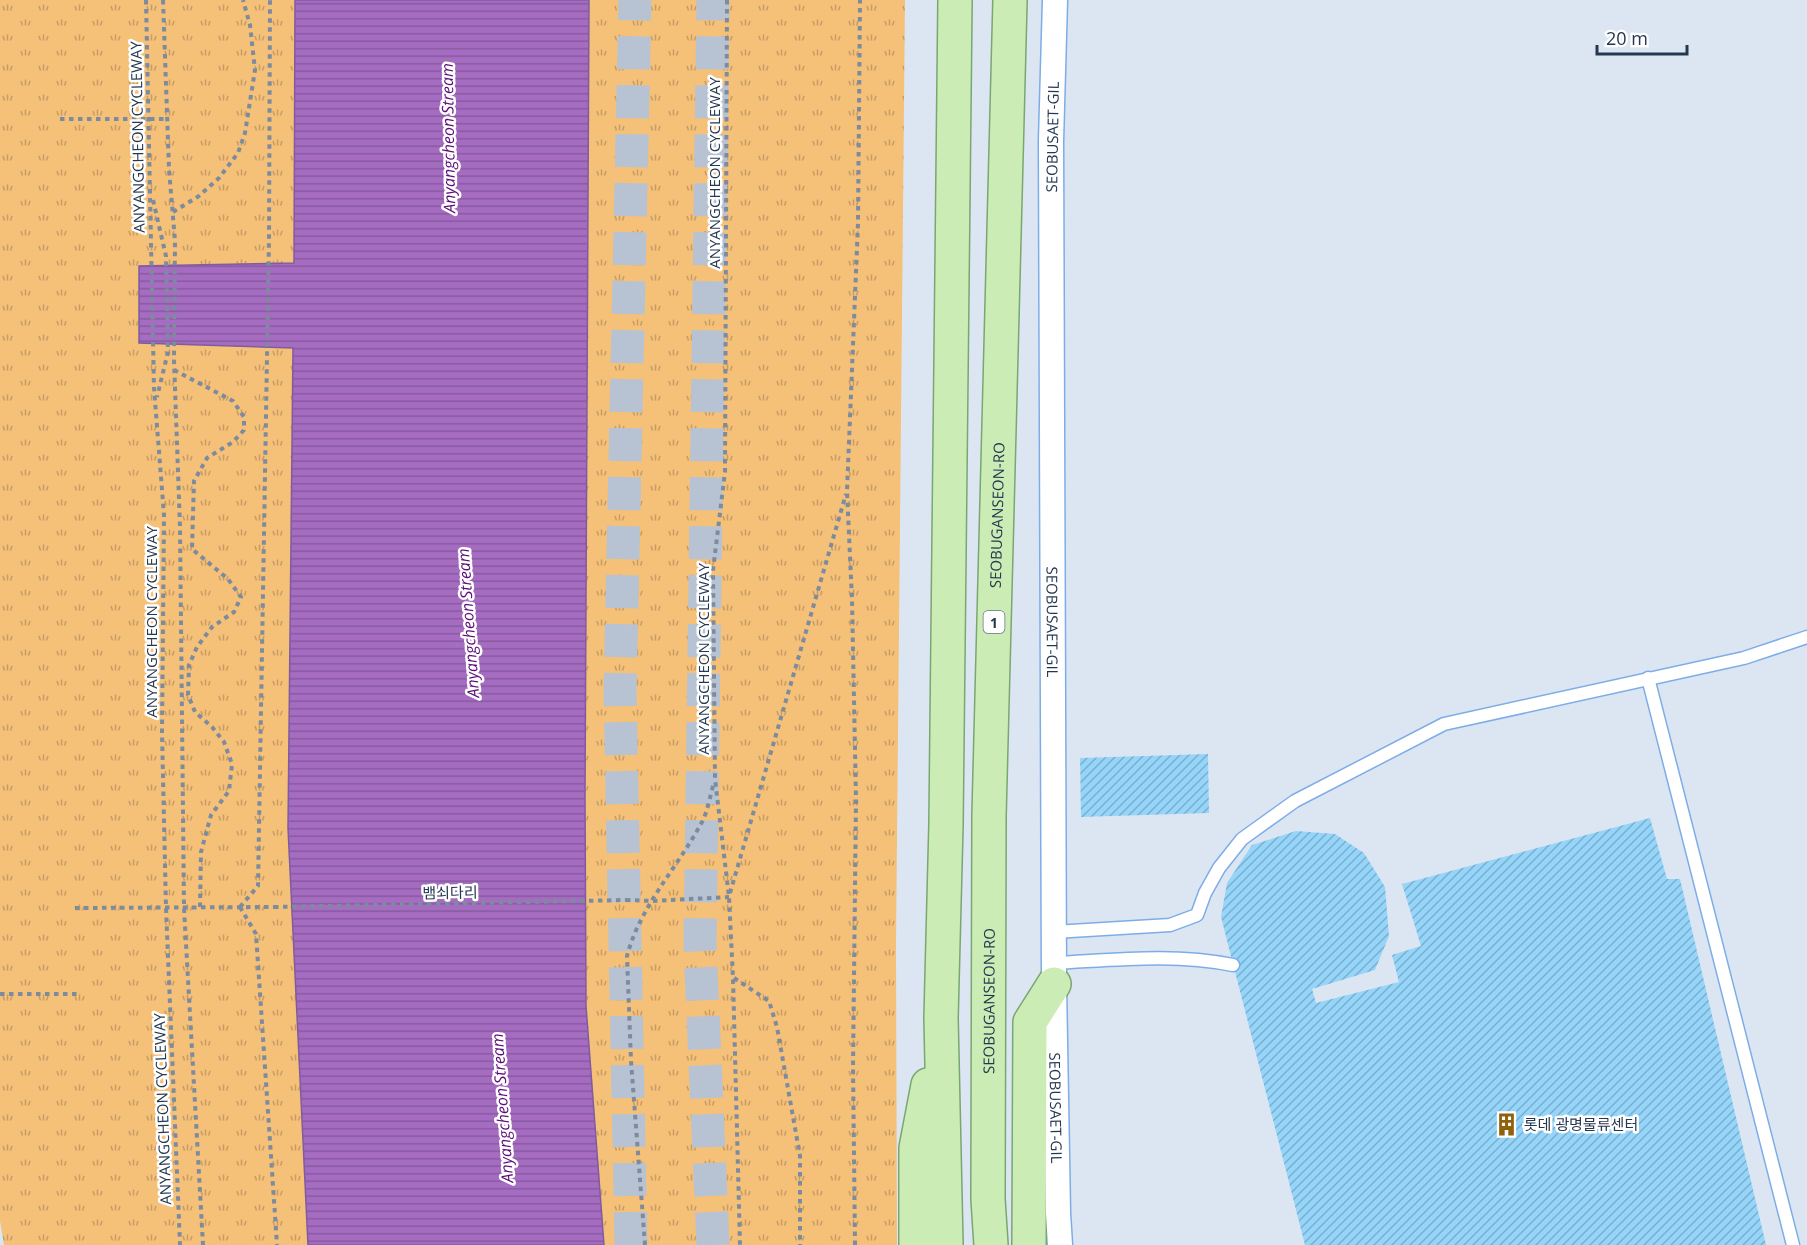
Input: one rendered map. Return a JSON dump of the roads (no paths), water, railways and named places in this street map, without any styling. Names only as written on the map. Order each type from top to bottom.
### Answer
[{"type":"main road","points":[[946,1245],[941,1018],[955,0]]},
{"type":"main road","name":"SEOBUGANSEON-RO","points":[[991,1245],[988,1199],[989,816],[1010,0]]},
{"type":"main road","points":[[1029,1245],[1030,1022],[1054,974]]},
{"type":"main road","points":[[916,1245],[916,1148],[941,1018]]},
{"type":"main road","points":[[989,1024],[1013,1245]]},
{"type":"street","name":"SEOBUSAET-GIL","points":[[1055,0],[1051,141],[1054,974],[1057,1201],[1060,1245]]},
{"type":"lane","points":[[1054,932],[1170,925],[1197,915],[1205,893],[1219,868],[1242,839],[1295,801],[1444,724],[1744,657],[1807,637]]},
{"type":"lane","points":[[1648,678],[1793,1245]]},
{"type":"lane","points":[[1054,974],[1163,957],[1206,959],[1233,965]]},
{"type":"water","name":"Anyangcheon Stream","points":[[295,0],[589,0],[586,1006],[604,1245],[308,1245],[288,828],[293,348],[139,343],[139,266],[294,263]]},
{"type":"tunnel","points":[[631,1245],[620,691],[635,0]]},
{"type":"tunnel","points":[[713,0],[700,945],[713,1245]]},
{"type":"place","name":"롯데 광명물류센터","points":[[1506,1124]]}]
